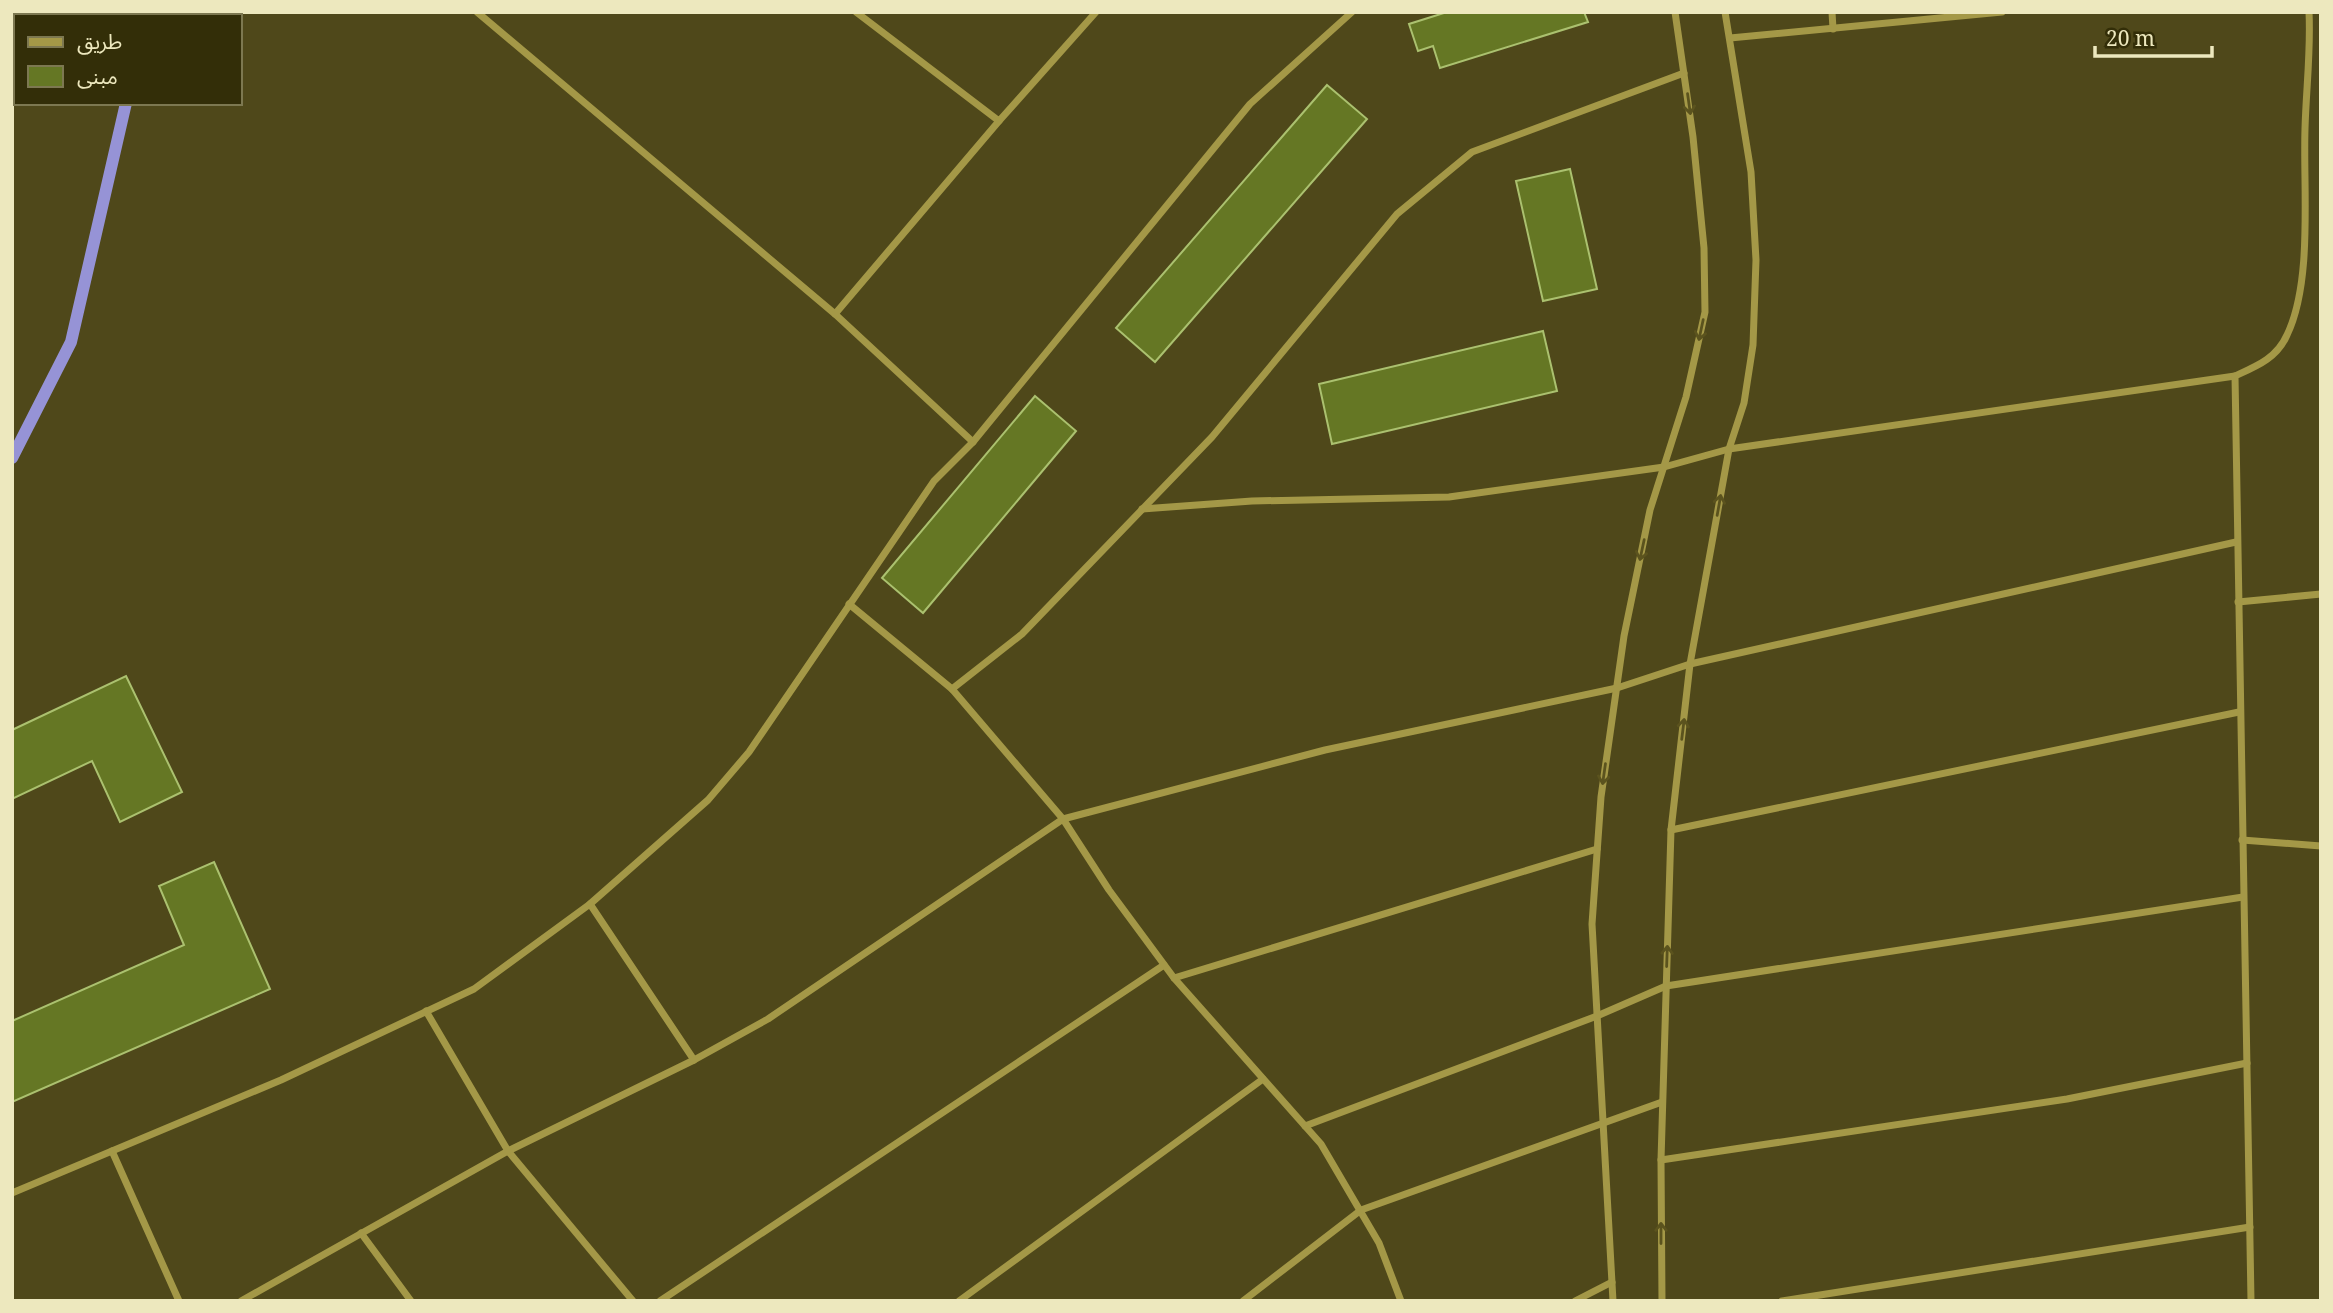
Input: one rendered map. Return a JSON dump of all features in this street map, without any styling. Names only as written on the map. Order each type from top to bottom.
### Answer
[{"type":"street","points":[[477,12],[835,314],[973,442]]},
{"type":"street","points":[[856,12],[999,121]]},
{"type":"street","points":[[835,314],[999,121],[1096,12]]},
{"type":"street","points":[[12,1193],[281,1080],[474,989],[590,904],[708,800],[749,752],[934,481],[973,442],[1250,104],[1352,12]]},
{"type":"street","points":[[1613,1301],[1592,924],[1601,797],[1617,688],[1650,510],[1686,397],[1705,312],[1704,248],[1675,12]]},
{"type":"street","points":[[1661,1301],[1662,1102],[1671,830],[1690,664],[1729,449],[1744,403],[1754,345],[1756,260],[1751,172],[1725,12]]},
{"type":"street","points":[[1832,12],[1833,29]]},
{"type":"street","points":[[1730,38],[2002,12]]},
{"type":"street","points":[[1142,509],[1252,501],[1448,497],[1664,467],[1729,449],[2235,376],[2268,360],[2278,350],[2288,334],[2298,303],[2305,226],[2309,12]]},
{"type":"street","points":[[2310,27],[2321,27]]},
{"type":"street","points":[[952,689],[1022,634],[1212,437],[1397,214],[1472,152],[1684,73]]},
{"type":"street","points":[[2235,376],[2235,542],[2251,1301]]},
{"type":"street","points":[[241,1301],[508,1151],[694,1060],[768,1019],[1063,819],[1325,750],[1617,688],[1690,664],[2235,542]]},
{"type":"street","points":[[2238,602],[2321,594]]},
{"type":"street","points":[[849,604],[952,689],[1063,819],[1109,890],[1174,978],[1321,1144],[1380,1243],[1401,1301]]},
{"type":"street","points":[[1671,830],[2239,712]]},
{"type":"street","points":[[2242,840],[2321,846]]},
{"type":"street","points":[[1174,978],[1597,849]]},
{"type":"street","points":[[1305,1126],[1597,1016],[1666,986],[2243,897]]},
{"type":"street","points":[[590,904],[694,1060]]},
{"type":"street","points":[[660,1301],[1164,965]]},
{"type":"street","points":[[426,1011],[508,1151],[634,1301]]},
{"type":"street","points":[[1661,1160],[2067,1099],[2246,1063]]},
{"type":"street","points":[[959,1301],[1263,1079]]},
{"type":"street","points":[[1243,1301],[1360,1210],[1662,1102]]},
{"type":"street","points":[[112,1151],[179,1301]]},
{"type":"street","points":[[1782,1301],[2250,1227]]},
{"type":"street","points":[[361,1233],[411,1301]]},
{"type":"street","points":[[1575,1301],[1612,1282]]},
{"type":"building","points":[[1447,12],[1584,12],[1588,22],[1440,68],[1433,46],[1418,51],[1409,24]]},
{"type":"building","points":[[1327,85],[1367,119],[1155,362],[1116,328]]},
{"type":"building","points":[[1570,169],[1597,289],[1543,301],[1516,181]]},
{"type":"building","points":[[1543,331],[1557,391],[1332,444],[1319,384]]},
{"type":"building","points":[[1035,396],[1076,431],[923,613],[882,578]]},
{"type":"building","points":[[126,676],[182,792],[120,822],[92,761],[12,799],[12,730]]},
{"type":"building","points":[[214,862],[270,989],[12,1102],[12,1021],[184,945],[159,886]]},
{"type":"waterway","points":[[12,458],[71,342],[126,105]]}]
